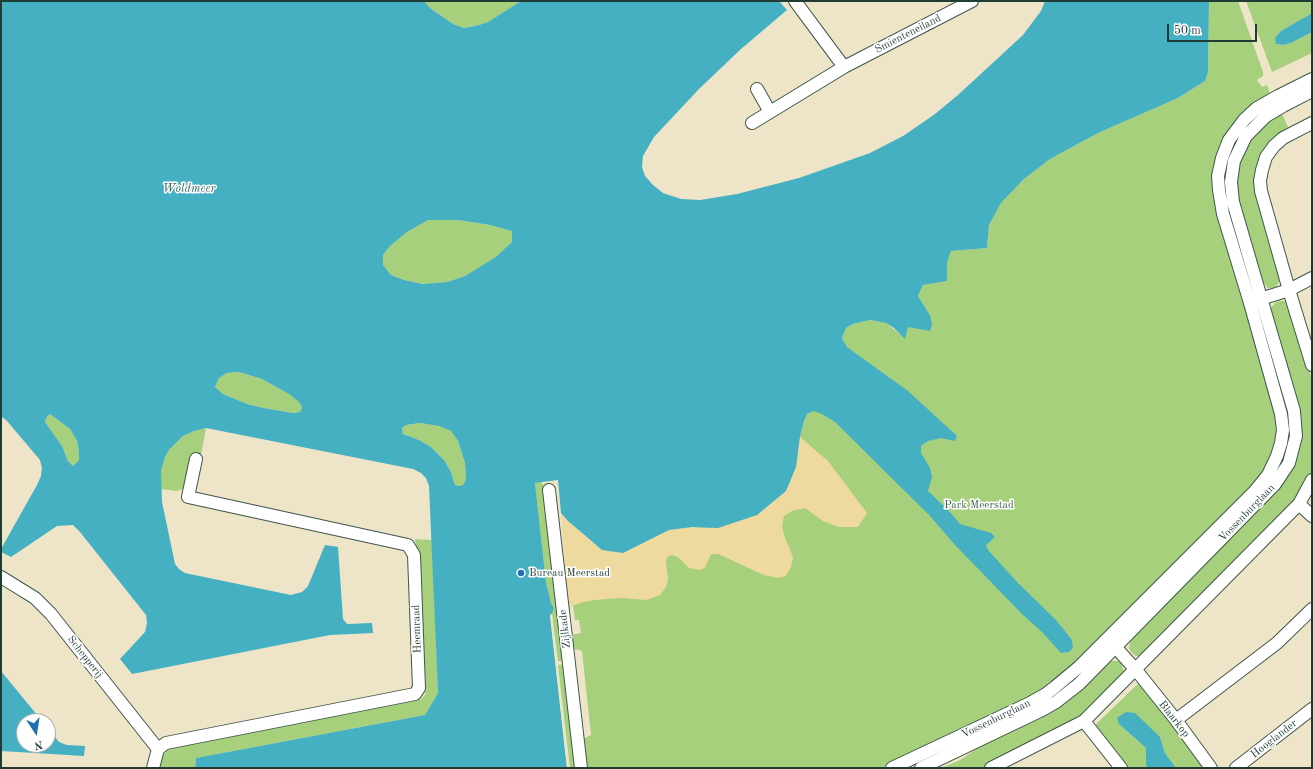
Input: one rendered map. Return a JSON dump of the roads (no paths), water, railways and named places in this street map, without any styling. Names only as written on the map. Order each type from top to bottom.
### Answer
[{"type":"street","points":[[795,1],[844,67]]},
{"type":"street","name":"Smienteneiland","points":[[752,123],[844,67],[952,5],[972,1]]},
{"type":"street","name":"Vossenburglaan","points":[[921,768],[1042,710],[1056,702],[1079,684],[1275,484],[1289,463],[1296,436],[1294,411],[1256,301],[1223,214],[1218,176],[1222,158],[1234,132],[1248,116],[1257,108],[1312,79]]},
{"type":"street","points":[[757,89],[770,112]]},
{"type":"street","name":"Vossenburglaan","points":[[892,768],[1012,712],[1046,694],[1079,667],[1255,491],[1268,475],[1277,456],[1283,430],[1281,414],[1233,202],[1231,182],[1234,161],[1246,136],[1266,116],[1312,91]]},
{"type":"street","points":[[1312,123],[1283,138],[1274,146],[1266,157],[1260,181],[1261,191],[1312,365]]},
{"type":"street","points":[[1256,301],[1289,290],[1312,278]]},
{"type":"street","name":"Heemraad","points":[[158,749],[166,743],[415,694],[419,688],[414,555],[408,545],[188,497],[196,458]]},
{"type":"street","points":[[991,768],[1084,721],[1299,504],[1312,480]]},
{"type":"street","name":"Zijlkade","points":[[549,490],[581,768]]},
{"type":"street","points":[[1299,504],[1312,516]]},
{"type":"street","name":"Schepperij","points":[[1,577],[35,598],[51,614],[158,749]]},
{"type":"street","points":[[1176,720],[1277,643],[1312,609]]},
{"type":"street","points":[[1107,638],[1116,646],[1136,670]]},
{"type":"street","name":"Blaarkop","points":[[1136,670],[1176,720],[1211,768]]},
{"type":"street","name":"Hooglander","points":[[1236,768],[1312,709]]},
{"type":"street","points":[[1084,721],[1120,768]]},
{"type":"street","points":[[153,768],[158,749]]},
{"type":"water","name":"Woldmeer","points":[[1,1],[424,1],[430,8],[453,24],[464,28],[488,22],[521,1],[779,1],[787,10],[741,49],[699,89],[654,137],[643,156],[642,167],[645,176],[663,193],[681,199],[700,200],[737,194],[799,178],[870,153],[903,136],[935,114],[958,95],[1023,35],[1041,11],[1045,1],[1209,1],[1208,72],[1205,81],[1178,98],[1098,133],[1050,159],[1024,179],[1001,203],[989,225],[987,248],[951,251],[947,263],[947,281],[923,285],[918,296],[930,315],[932,324],[930,331],[908,327],[905,339],[894,328],[886,323],[870,320],[853,324],[846,328],[842,338],[847,347],[908,391],[957,436],[955,441],[941,438],[928,441],[921,446],[921,453],[930,468],[932,477],[928,491],[960,524],[991,533],[995,537],[986,545],[988,550],[1018,583],[1056,620],[1072,640],[1073,648],[1069,652],[1061,653],[956,546],[930,516],[835,422],[814,411],[807,414],[804,422],[800,437],[796,467],[786,491],[757,515],[718,528],[692,527],[669,530],[623,553],[602,550],[568,521],[561,513],[558,480],[535,483],[546,582],[551,603],[554,608],[552,614],[550,615],[567,768],[195,768],[196,758],[425,715],[438,693],[429,486],[426,478],[421,473],[413,469],[206,428],[183,436],[169,450],[165,457],[161,471],[162,502],[175,564],[179,569],[185,573],[291,595],[302,592],[308,586],[325,545],[338,547],[343,619],[347,624],[372,623],[373,633],[330,635],[132,674],[120,659],[145,632],[147,623],[146,615],[73,525],[57,526],[11,557],[1,552],[1,549],[37,485],[41,476],[42,468],[40,460],[1,416]],"holes":[[[428,220],[458,220],[490,225],[512,231],[512,242],[496,257],[465,276],[447,282],[423,284],[404,280],[391,275],[383,265],[383,255],[390,246],[407,232]],[[239,372],[262,379],[289,394],[299,402],[302,407],[300,412],[293,413],[264,408],[247,404],[223,394],[215,387],[219,378],[227,373]],[[50,414],[70,429],[77,441],[79,460],[73,466],[68,461],[62,446],[45,422],[46,418]],[[420,423],[439,426],[451,431],[458,441],[465,463],[466,479],[463,485],[455,485],[451,472],[444,460],[431,447],[419,440],[403,434],[402,428],[406,425]]]},
{"type":"water","points":[[1312,13],[1312,32],[1291,43],[1283,45],[1276,44],[1275,38],[1281,31]]},
{"type":"water","points":[[1,671],[35,713],[16,713],[16,752],[1,751]]},
{"type":"water","points":[[1126,712],[1135,713],[1160,737],[1165,753],[1176,768],[1148,768],[1146,766],[1146,748],[1119,724],[1117,718]]},
{"type":"water","points":[[56,738],[59,742],[67,745],[85,746],[84,756],[34,753],[56,753]]},
{"type":"place","name":"Bureau Meerstad","points":[[521,573]]},
{"type":"park label","name":"Park Meerstad","points":[[979,505]]}]
